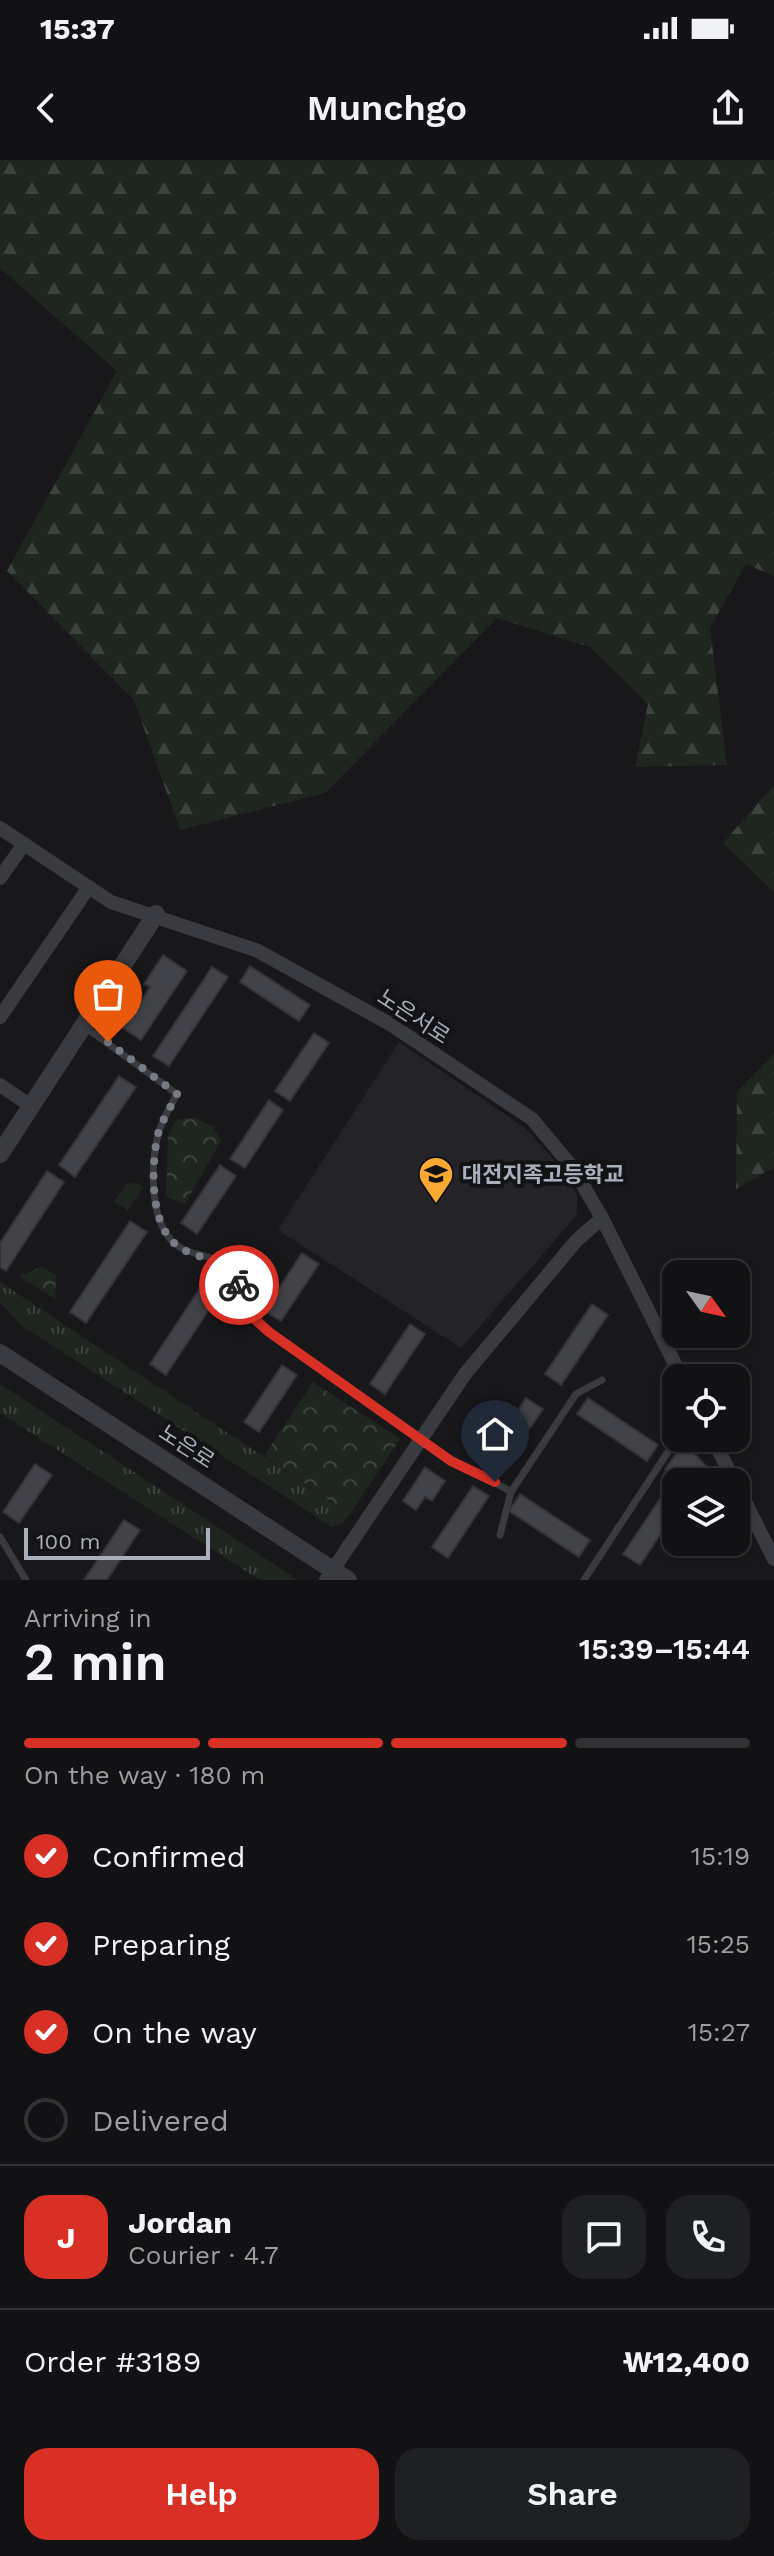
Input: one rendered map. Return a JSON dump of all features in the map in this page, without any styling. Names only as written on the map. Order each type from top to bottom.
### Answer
[{"type":"street","name":"노은서로","points":[[0,828],[111,902],[156,914],[268,957],[390,1024],[532,1119],[573,1168],[602,1218],[675,1364]]},
{"type":"street","points":[[0,878],[24,844]]},
{"type":"street","points":[[0,1017],[5,999],[89,887]]},
{"type":"street","points":[[0,1154],[156,914]]},
{"type":"street","points":[[0,1085],[31,1106]]},
{"type":"street","points":[[336,1577],[420,1439],[465,1374],[576,1241],[602,1218]]},
{"type":"street","name":"노은로","points":[[0,1353],[336,1577]]},
{"type":"street","points":[[750,1512],[774,1559]]},
{"type":"lane","points":[[84,1025],[177,1094],[158,1133],[154,1164],[157,1208],[169,1238],[184,1250],[219,1260],[229,1268],[250,1315],[257,1322],[463,1469],[479,1471],[511,1492]]},
{"type":"lane","points":[[500,1535],[511,1492],[576,1394],[602,1380]]},
{"type":"lane","points":[[584,1580],[668,1452]]},
{"type":"lane","points":[[0,1537],[26,1580]]},
{"type":"shaded area","name":"대전지족고등학교","points":[[399,1042],[525,1128],[554,1160],[577,1195],[577,1215],[461,1348],[278,1230]]},
{"type":"green space","points":[[0,160],[774,160],[774,576],[746,564],[710,628],[727,765],[635,767],[648,704],[590,647],[497,618],[325,793],[180,830],[134,700],[7,571],[117,371],[0,268]]},
{"type":"green space","points":[[774,785],[774,892],[723,843]]},
{"type":"green space","points":[[774,1054],[774,1167],[736,1189],[737,1092]]},
{"type":"green space","points":[[195,1118],[213,1127],[221,1141],[185,1204],[166,1197],[168,1134],[177,1119]]},
{"type":"green space","points":[[138,1183],[143,1187],[128,1210],[114,1202],[126,1184]]},
{"type":"green space","points":[[41,1267],[56,1275],[55,1299],[19,1276]]},
{"type":"green space","points":[[0,1282],[350,1514],[342,1524],[332,1527],[21,1325],[0,1302]]},
{"type":"green space","points":[[313,1382],[400,1439],[350,1514],[264,1456]]},
{"type":"green space","points":[[0,1384],[298,1580],[260,1580],[0,1413]]},
{"type":"building","points":[[163,955],[187,971],[141,1040],[123,1028],[150,987],[144,984]]},
{"type":"building","points":[[250,966],[310,1005],[299,1021],[240,982]]},
{"type":"building","points":[[212,967],[228,977],[169,1066],[153,1056]]},
{"type":"building","points":[[314,1033],[329,1043],[290,1101],[275,1091]]},
{"type":"building","points":[[119,1076],[136,1087],[75,1177],[59,1165]]},
{"type":"building","points":[[269,1100],[283,1110],[245,1168],[230,1159]]},
{"type":"building","points":[[220,1165],[236,1176],[197,1234],[181,1223]]},
{"type":"building","points":[[47,1171],[64,1182],[6,1271],[0,1267],[0,1243]]},
{"type":"building","points":[[130,1221],[147,1232],[86,1323],[70,1312]]},
{"type":"building","points":[[302,1253],[319,1264],[281,1321],[264,1311]]},
{"type":"building","points":[[208,1276],[224,1287],[166,1375],[150,1364]]},
{"type":"building","points":[[592,1304],[608,1315],[561,1385],[545,1374]]},
{"type":"building","points":[[410,1324],[425,1334],[385,1394],[370,1384]]},
{"type":"building","points":[[282,1365],[297,1375],[259,1432],[244,1422]]},
{"type":"building","points":[[526,1398],[543,1409],[502,1470],[486,1459]]},
{"type":"building","points":[[588,1398],[658,1445],[647,1461],[577,1414]]},
{"type":"building","points":[[677,1452],[695,1452],[706,1466],[705,1468],[666,1468]]},
{"type":"building","points":[[35,1464],[52,1475],[19,1523],[3,1512]]},
{"type":"building","points":[[425,1467],[445,1481],[432,1501],[425,1497],[416,1510],[403,1501]]},
{"type":"building","points":[[473,1486],[489,1496],[448,1558],[432,1547]]},
{"type":"building","points":[[520,1494],[590,1540],[579,1557],[509,1511]]},
{"type":"building","points":[[662,1496],[662,1532],[640,1565],[623,1554]]},
{"type":"building","points":[[124,1520],[140,1530],[107,1580],[84,1580]]},
{"type":"way so far","points":[[108,1042],[133,1059],[142,1071],[177,1094],[158,1133],[154,1164],[157,1208],[169,1238],[184,1250],[219,1260],[229,1268],[239,1285]]},
{"type":"place","name":"대전지족고등학교","points":[[436,1205]]},
{"type":"route","points":[[239,1285],[250,1315],[269,1332],[421,1438],[419,1440],[463,1469],[479,1471],[495,1482]]}]
